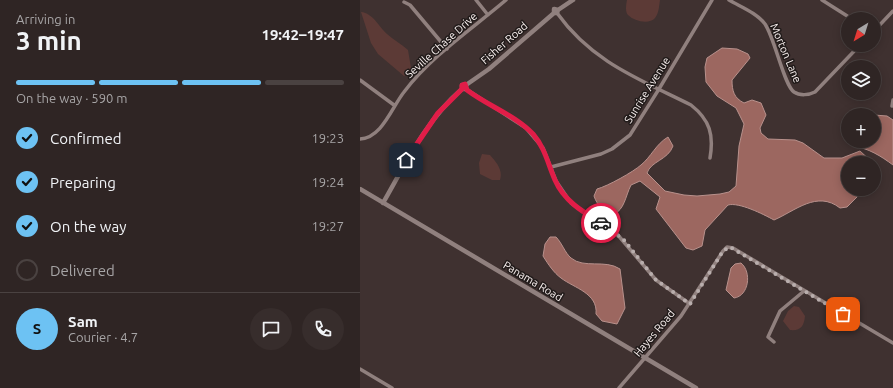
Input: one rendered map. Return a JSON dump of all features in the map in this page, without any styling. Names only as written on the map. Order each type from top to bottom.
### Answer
[{"type":"street","points":[[476,0],[488,15]]},
{"type":"street","name":"Seville Chase Drive","points":[[360,139],[369,138],[374,135],[394,105],[418,75],[506,0]]},
{"type":"street","name":"Fisher Road","points":[[383,203],[406,160],[431,122],[444,106],[556,12],[573,0]]},
{"type":"street","name":"Sunrise Avenue","points":[[551,166],[601,154],[622,142],[636,126],[712,0]]},
{"type":"street","name":"Morton Lane","points":[[729,0],[764,22],[774,42],[790,87],[797,94],[810,94],[815,92],[853,52]]},
{"type":"street","points":[[822,0],[841,12]]},
{"type":"street","points":[[404,2],[410,5],[447,49]]},
{"type":"street","points":[[881,24],[893,11]]},
{"type":"street","points":[[556,12],[577,38],[597,55],[615,67],[691,105],[706,119],[712,136],[710,158]]},
{"type":"street","points":[[360,80],[394,105]]},
{"type":"street","points":[[465,88],[526,128],[543,148],[556,181],[571,203],[617,234],[656,280],[690,304]]},
{"type":"street","points":[[892,106],[893,100]]},
{"type":"street","name":"Panama Road","points":[[360,189],[696,388]]},
{"type":"street","name":"Hayes Road","points":[[619,388],[690,304],[727,247],[733,248],[804,290]]},
{"type":"street","points":[[774,342],[768,337],[780,311],[804,290],[893,343]]},
{"type":"street","points":[[360,369],[392,388]]},
{"type":"shaded area","points":[[627,0],[660,0],[659,9],[655,18],[645,22],[634,19],[626,12]]},
{"type":"shaded area","points":[[361,12],[369,15],[387,34],[408,50],[411,68],[408,74],[404,76],[378,54],[371,43]]},
{"type":"shaded area","points":[[722,48],[737,49],[748,54],[750,58],[732,80],[732,88],[738,99],[744,103],[752,100],[761,103],[766,115],[760,128],[761,133],[768,139],[795,140],[803,143],[824,158],[841,158],[841,196],[857,197],[847,207],[840,208],[823,201],[815,202],[806,204],[774,220],[758,212],[738,205],[728,205],[705,230],[702,246],[693,250],[686,248],[656,209],[660,197],[640,181],[631,185],[622,206],[613,215],[601,208],[594,196],[597,189],[620,178],[641,165],[660,143],[668,137],[673,146],[671,151],[652,166],[647,173],[665,191],[697,196],[729,192],[736,186],[739,146],[744,124],[736,108],[717,96],[706,82],[705,67],[707,58]]},
{"type":"shaded area","points":[[881,116],[887,116],[893,120],[893,165],[881,156],[860,148],[881,148]]},
{"type":"shaded area","points":[[860,151],[865,156],[847,156]]},
{"type":"shaded area","points":[[482,154],[490,155],[497,164],[501,173],[500,180],[492,180],[480,174],[479,163]]},
{"type":"shaded area","points":[[550,237],[556,237],[569,256],[576,261],[588,264],[614,266],[620,269],[625,308],[617,324],[602,321],[596,314],[596,307],[589,296],[566,282],[551,268],[543,256],[545,244]]},
{"type":"shaded area","points":[[741,263],[747,272],[748,278],[746,288],[743,293],[734,298],[726,290],[731,268],[735,264]]},
{"type":"shaded area","points":[[794,306],[799,307],[805,316],[805,320],[799,329],[790,330],[783,321],[788,311]]},
{"type":"way so far","points":[[601,223],[624,240],[656,280],[690,304],[725,248],[730,247],[843,314]]},
{"type":"route","points":[[406,160],[415,149],[431,122],[444,106],[462,89],[461,86],[465,84],[467,86],[466,89],[471,93],[516,120],[533,135],[543,148],[556,181],[564,195],[571,203],[601,223]]}]
